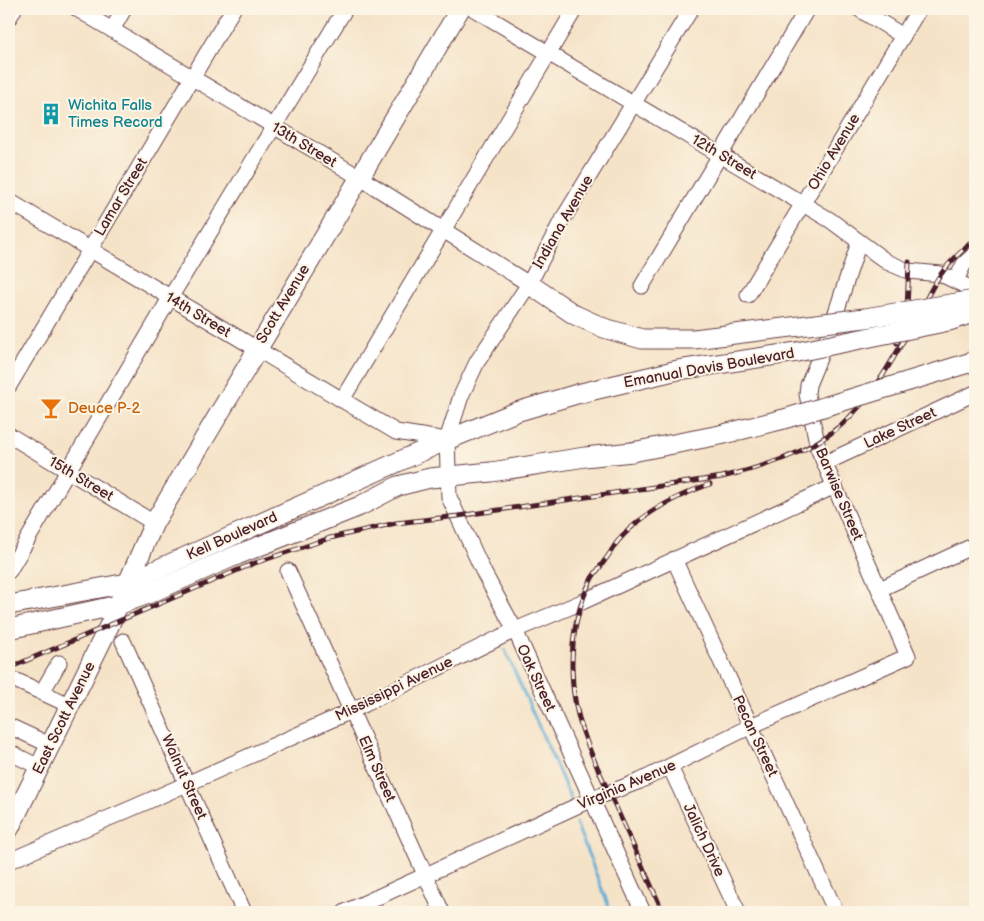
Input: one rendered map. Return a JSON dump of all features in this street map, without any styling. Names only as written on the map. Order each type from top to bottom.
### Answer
[{"type":"main road","name":"Scott Avenue","points":[[118,605],[154,523],[460,9]]},
{"type":"main road","points":[[529,284],[575,315],[604,328],[642,339],[694,339],[865,318],[975,300]]},
{"type":"main road","name":"Emanual Davis Boulevard","points":[[447,440],[516,412],[577,394],[678,370],[797,352],[949,321],[975,312]]},
{"type":"main road","points":[[449,476],[632,452],[720,435],[784,419],[975,362]]},
{"type":"main road","name":"Kell Boulevard","points":[[9,605],[127,583],[447,440]]},
{"type":"main road","name":"Kell Boulevard","points":[[9,630],[118,605],[360,506],[398,486],[430,478],[449,476]]},
{"type":"main road","name":"East Scott Avenue","points":[[9,829],[118,605]]},
{"type":"street","points":[[9,18],[14,9]]},
{"type":"street","name":"13th Street","points":[[77,9],[359,177],[529,284]]},
{"type":"street","points":[[112,30],[124,9]]},
{"type":"street","name":"Lamar Street","points":[[9,386],[233,9]]},
{"type":"street","points":[[9,571],[170,298],[345,9]]},
{"type":"street","name":"12th Street","points":[[474,9],[830,220],[887,262],[908,271],[941,274],[972,289],[975,295]]},
{"type":"street","points":[[342,400],[575,9]]},
{"type":"street","name":"Indiana Avenue","points":[[447,440],[461,396],[477,362],[529,284],[562,222],[691,9]]},
{"type":"street","points":[[642,286],[807,9]]},
{"type":"street","points":[[859,9],[903,36]]},
{"type":"street","name":"Ohio Avenue","points":[[748,295],[919,9]]},
{"type":"street","name":"14th Street","points":[[9,202],[396,432],[447,440]]},
{"type":"street","name":"Barwise Street","points":[[859,242],[829,334],[808,385],[807,394],[818,448],[908,656]]},
{"type":"street","points":[[956,280],[964,264],[975,254]]},
{"type":"street","name":"Lake Street","points":[[825,463],[975,393]]},
{"type":"street","name":"15th Street","points":[[9,434],[154,523]]},
{"type":"street","name":"Oak Street","points":[[447,440],[449,496],[484,573],[515,630],[643,912]]},
{"type":"street","name":"Mississippi Avenue","points":[[9,860],[66,837],[351,711],[515,630],[582,602],[835,486]]},
{"type":"street","points":[[880,589],[975,545]]},
{"type":"street","name":"Pecan Street","points":[[674,560],[836,912]]},
{"type":"street","name":"Elm Street","points":[[288,571],[442,912]]},
{"type":"street","name":"Walnut Street","points":[[123,641],[244,912]]},
{"type":"street","name":"Virginia Avenue","points":[[345,912],[592,800],[670,767],[751,726],[908,656]]},
{"type":"street","points":[[42,692],[60,663]]},
{"type":"street","points":[[17,681],[70,705]]},
{"type":"street","points":[[9,726],[50,744]]},
{"type":"street","points":[[9,752],[40,767]]},
{"type":"street","name":"Jalich Drive","points":[[670,767],[738,912]]},
{"type":"waterway","points":[[505,650],[571,799]]},
{"type":"waterway","points":[[576,823],[611,912]]},
{"type":"railway","points":[[9,668],[252,564],[330,538],[396,523],[458,516],[722,477],[769,464],[799,452],[840,426],[874,389],[892,361],[937,279],[975,239]]},
{"type":"railway","points":[[897,343],[907,309],[909,262]]},
{"type":"railway","points":[[663,912],[596,765],[579,720],[573,679],[574,637],[584,597],[592,578],[618,541],[627,531],[660,506],[710,484]]},
{"type":"place","name":"Wichita Falls Times Record","points":[[51,114]]},
{"type":"place","name":"Deuce P-2","points":[[51,408]]}]
